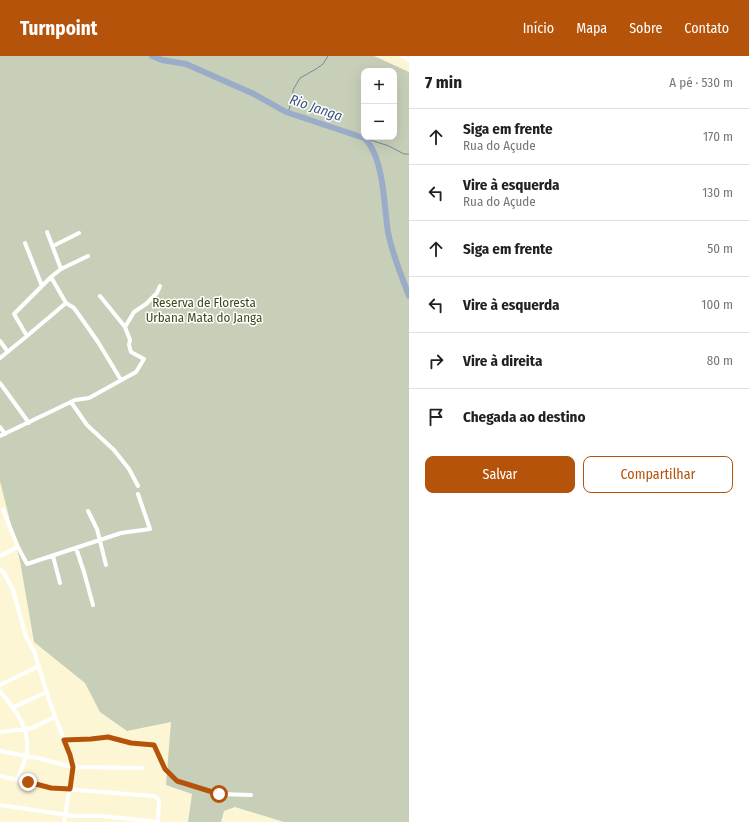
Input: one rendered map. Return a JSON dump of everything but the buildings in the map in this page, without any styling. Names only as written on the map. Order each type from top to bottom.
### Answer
[{"type":"street","points":[[402,56],[409,60]]},
{"type":"street","points":[[47,232],[61,269]]},
{"type":"street","points":[[53,246],[79,233]]},
{"type":"street","points":[[25,243],[42,286]]},
{"type":"street","points":[[27,336],[14,314],[61,269],[88,256]]},
{"type":"street","points":[[51,277],[66,303],[74,308],[98,342],[121,380]]},
{"type":"street","points":[[126,327],[134,312],[157,293],[160,286]]},
{"type":"street","points":[[0,436],[75,400],[89,398],[136,372],[144,359],[131,352],[129,345],[130,340],[126,327],[100,296]]},
{"type":"street","points":[[0,358],[66,303]]},
{"type":"street","points":[[0,341],[8,352]]},
{"type":"street","points":[[0,383],[29,423]]},
{"type":"street","points":[[71,402],[87,425],[114,450],[129,469],[138,486]]},
{"type":"street","points":[[0,427],[5,434]]},
{"type":"street","points":[[3,510],[18,547],[27,564],[121,533],[150,529],[138,494]]},
{"type":"street","points":[[88,511],[97,529],[106,565]]},
{"type":"street","points":[[0,556],[18,547]]},
{"type":"street","points":[[76,548],[93,606]]},
{"type":"street","points":[[53,556],[60,583]]},
{"type":"street","points":[[0,569],[13,590],[26,637],[34,651],[46,692],[70,755],[73,767],[64,822]]},
{"type":"street","points":[[0,686],[39,666]]},
{"type":"street","points":[[0,691],[14,707],[20,717],[27,740],[26,755],[17,779]]},
{"type":"street","points":[[14,707],[46,692]]},
{"type":"street","points":[[0,701],[6,697]]},
{"type":"street","points":[[0,732],[25,730],[40,725],[55,717]]},
{"type":"street","points":[[64,740],[108,737],[131,743],[154,745],[165,769],[177,781],[219,794],[251,795]]},
{"type":"street","points":[[0,751],[26,755],[73,767],[142,768]]},
{"type":"street","points":[[0,776],[51,788],[114,792],[156,797],[159,800],[158,822],[102,816],[84,817],[64,815],[0,805]]},
{"type":"green space","name":"Reserva de Floresta Urbana Mata do Janga","points":[[0,56],[374,56],[409,72],[409,822],[284,822],[235,807],[224,811],[221,822],[188,822],[192,794],[166,785],[171,722],[127,731],[100,712],[85,683],[34,642],[20,561],[0,481]]},
{"type":"waterway","name":"Rio Janga","points":[[152,56],[162,60],[186,64],[254,94],[286,112],[364,138],[375,154],[378,164],[383,187],[388,232],[397,264],[409,296]]},
{"type":"waterway","points":[[288,112],[293,98],[293,90],[300,78],[323,64],[328,56]]},
{"type":"waterway","points":[[370,140],[389,146],[404,154],[409,154]]},
{"type":"route","points":[[28,782],[51,788],[70,789],[73,767],[64,740],[108,737],[131,743],[154,745],[165,769],[177,781],[219,794]]}]
